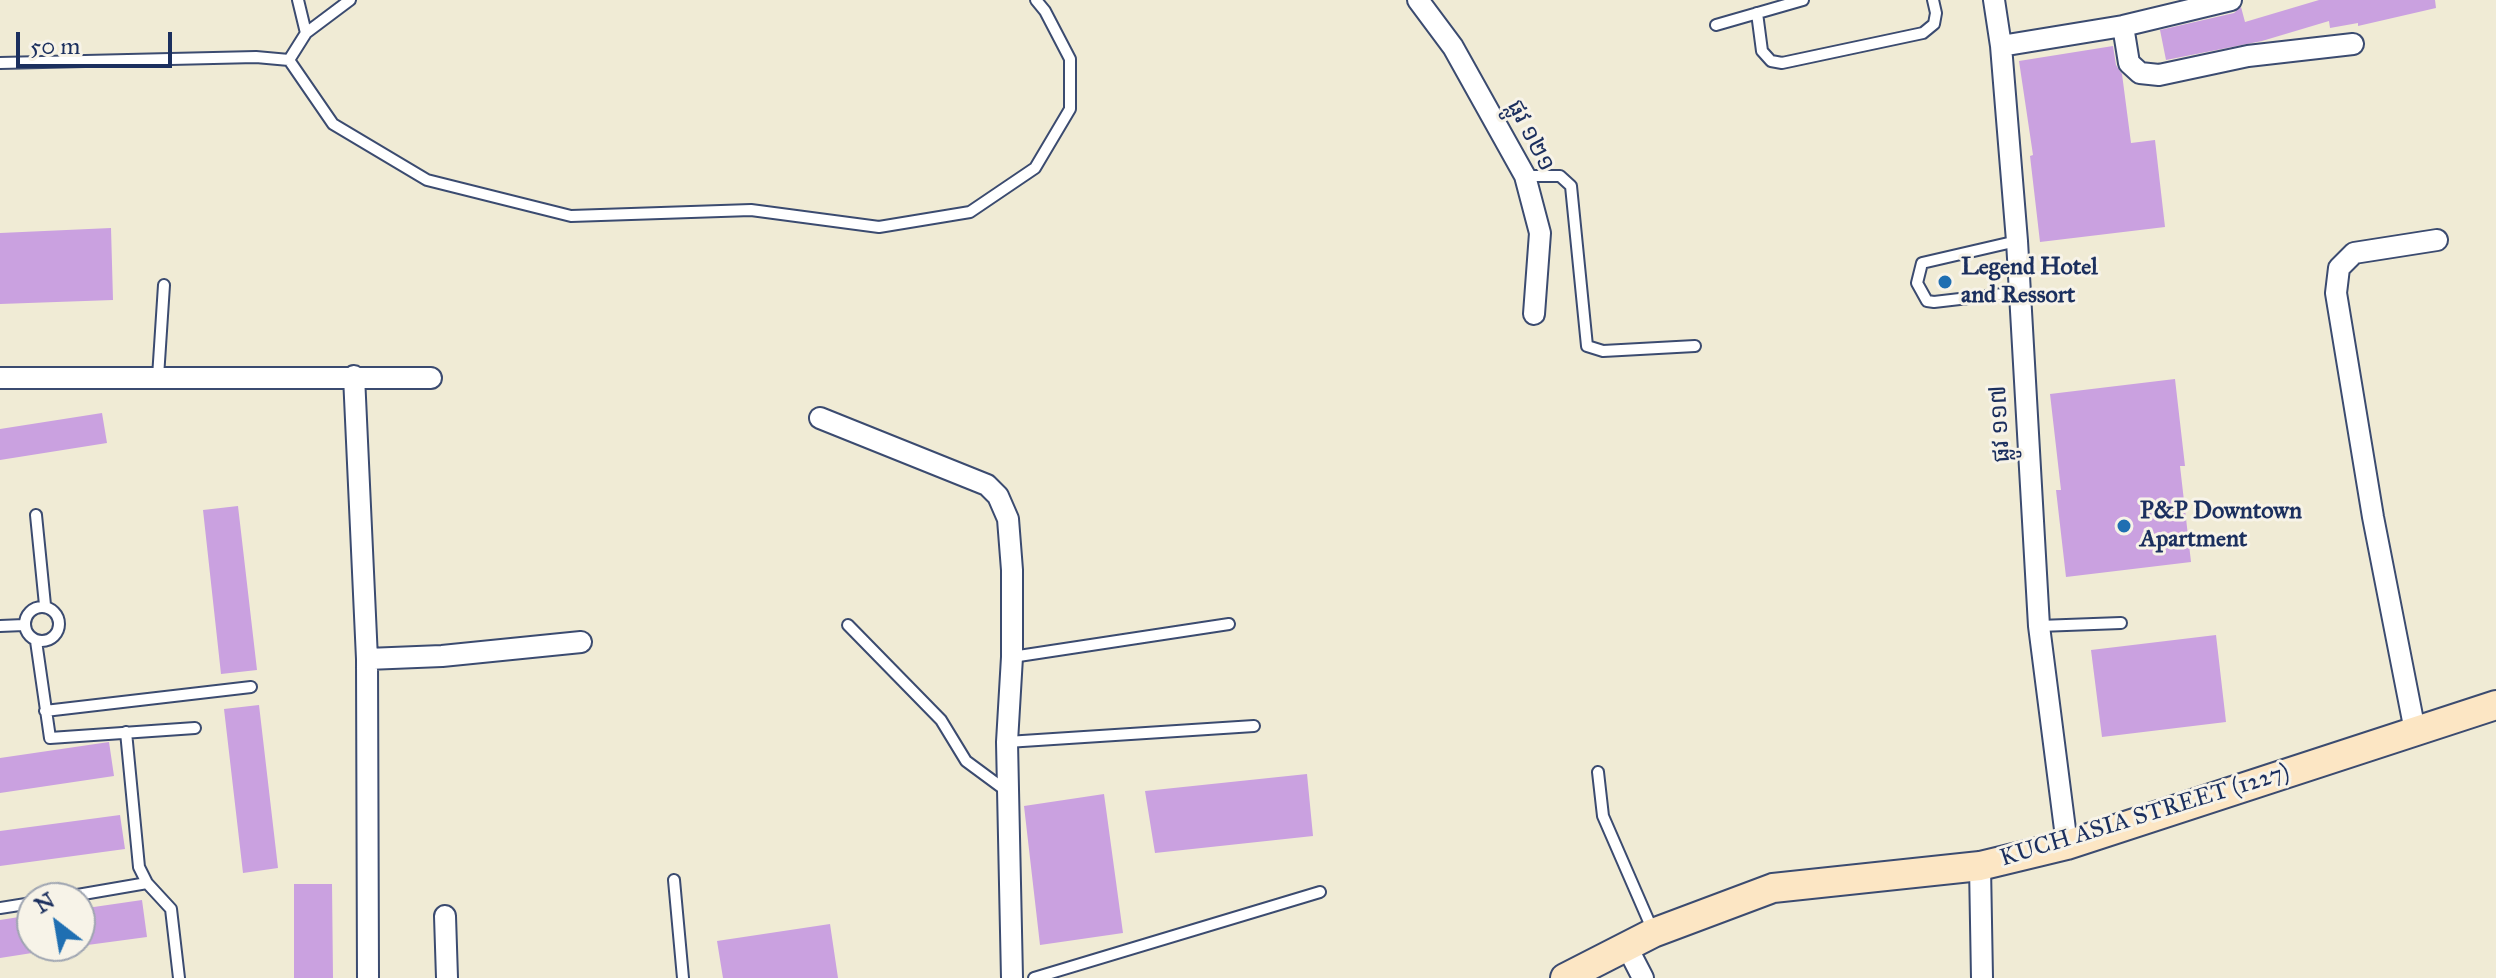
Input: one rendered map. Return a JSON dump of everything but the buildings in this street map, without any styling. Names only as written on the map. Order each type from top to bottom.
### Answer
[{"type":"street","name":"ផ្លូវ ១២១","points":[[1418,0],[1453,47],[1525,176],[1540,233],[1534,314]]},
{"type":"street","name":"ផ្លូវ ១១៧","points":[[1994,0],[2001,46],[2017,241],[2039,626],[2067,845]]},
{"type":"street","points":[[2001,46],[2123,26],[2231,0]]},
{"type":"street","points":[[2123,26],[2129,63],[2140,73],[2159,75],[2248,56],[2353,44]]},
{"type":"street","points":[[2415,731],[2373,517],[2336,293],[2339,268],[2354,253],[2437,240]]},
{"type":"street","points":[[354,376],[367,659],[368,978]]},
{"type":"street","points":[[0,378],[431,378]]},
{"type":"street","points":[[820,418],[987,485],[998,496],[1008,519],[1012,570],[1012,657],[1007,742],[1012,978]]},
{"type":"street","points":[[367,659],[442,656],[581,642]]},
{"type":"street","name":"KUCH ASIA STREET (1227)","points":[[1566,978],[1653,933],[1773,888],[1980,866],[2067,845],[2496,705]]},
{"type":"street","points":[[1980,866],[1982,978]]},
{"type":"street","points":[[445,916],[447,978]]},
{"type":"street","points":[[1626,945],[1643,978]]},
{"type":"lane","points":[[298,0],[306,33]]},
{"type":"lane","points":[[289,60],[306,33],[350,0]]},
{"type":"lane","points":[[289,60],[333,124],[427,180],[571,216],[751,210],[879,227],[970,212],[1035,168],[1070,109],[1070,59],[1036,0]]},
{"type":"lane","points":[[1716,25],[1803,0]]},
{"type":"lane","points":[[1757,13],[1762,51],[1771,61],[1782,63],[1923,33],[1934,24],[1936,13],[1933,0]]},
{"type":"lane","points":[[0,63],[256,57],[289,60]]},
{"type":"lane","points":[[1525,176],[1560,176],[1571,186],[1587,346],[1603,351],[1695,346]]},
{"type":"lane","points":[[2017,241],[1922,263],[1917,283],[1923,296],[1934,302],[2020,292]]},
{"type":"lane","points":[[158,377],[164,285]]},
{"type":"lane","points":[[36,515],[45,605]]},
{"type":"lane","points":[[45,605],[55,611],[59,620],[57,633],[48,640],[36,641],[28,635],[24,625],[28,616],[45,605]]},
{"type":"lane","points":[[2039,626],[2121,623]]},
{"type":"lane","points":[[1012,657],[1229,624]]},
{"type":"lane","points":[[0,626],[24,625]]},
{"type":"lane","points":[[848,625],[941,720],[966,761],[1008,792]]},
{"type":"lane","points":[[36,641],[50,738],[195,728]]},
{"type":"lane","points":[[45,711],[251,687]]},
{"type":"lane","points":[[1007,742],[1254,726]]},
{"type":"lane","points":[[126,732],[137,858],[147,883],[171,909],[179,978]]},
{"type":"lane","points":[[1598,772],[1603,816],[1653,933]]},
{"type":"lane","points":[[674,880],[683,978]]},
{"type":"lane","points":[[96,892],[147,883]]},
{"type":"lane","points":[[1034,978],[1320,892]]},
{"type":"place","name":"Legend Hotel and Ressort","points":[[1945,282]]},
{"type":"place","name":"P&P Downtown Apartment","points":[[2124,526]]}]
